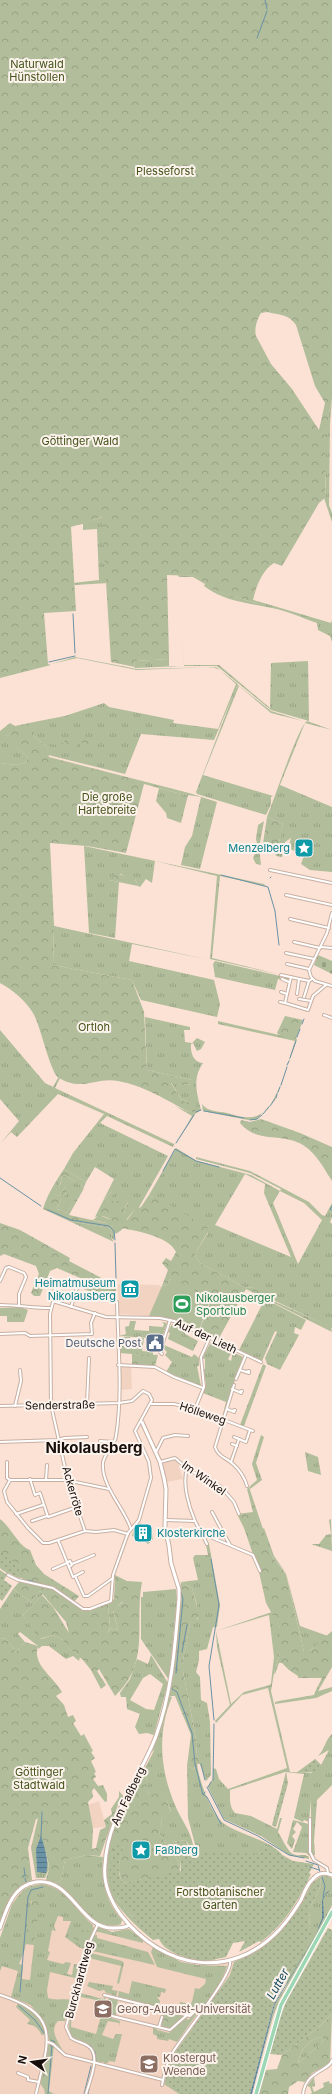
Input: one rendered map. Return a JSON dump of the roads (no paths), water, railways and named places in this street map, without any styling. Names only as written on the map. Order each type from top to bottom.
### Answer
[{"type":"main road","points":[[256,2094],[280,2005],[332,1912]]},
{"type":"street","points":[[270,870],[332,883],[332,886]]},
{"type":"street","points":[[286,895],[332,906]]},
{"type":"street","points":[[332,913],[329,928],[310,969],[312,979],[317,982],[332,985]]},
{"type":"street","points":[[290,919],[329,928]]},
{"type":"street","points":[[294,942],[320,948],[332,948]]},
{"type":"street","points":[[286,953],[314,959]]},
{"type":"street","points":[[287,964],[310,969]]},
{"type":"street","points":[[281,975],[309,981]]},
{"type":"street","points":[[285,1003],[291,977]]},
{"type":"street","points":[[282,979],[289,982]]},
{"type":"street","points":[[296,994],[299,979]]},
{"type":"street","points":[[304,997],[309,981],[312,979]]},
{"type":"street","points":[[280,1002],[308,1010],[315,994],[326,984]]},
{"type":"street","points":[[281,992],[287,994]]},
{"type":"street","points":[[299,999],[311,1001]]},
{"type":"street","points":[[324,1015],[332,1018]]},
{"type":"street","points":[[0,1281],[6,1268],[9,1267],[24,1273],[26,1277],[19,1294],[19,1305]]},
{"type":"street","points":[[0,1305],[50,1308],[54,1302],[53,1297],[55,1289],[61,1281],[77,1288],[71,1307]]},
{"type":"street","name":"Auf der Lieth","points":[[54,1302],[106,1317],[117,1316],[170,1320],[210,1337],[261,1362]]},
{"type":"street","points":[[117,1302],[119,1403],[114,1442],[103,1462],[109,1489],[125,1515],[131,1529]]},
{"type":"street","name":"Ackerröte","points":[[50,1308],[51,1405],[68,1481],[85,1531]]},
{"type":"street","points":[[0,1334],[25,1333],[30,1336],[50,1336],[92,1334],[91,1323],[95,1313]]},
{"type":"street","points":[[162,1354],[160,1352],[170,1320]]},
{"type":"street","points":[[195,1409],[203,1388],[200,1359],[210,1337]]},
{"type":"street","name":"Auf der Lieth","points":[[236,1379],[246,1355]]},
{"type":"street","points":[[87,1404],[89,1358]]},
{"type":"street","points":[[118,1365],[155,1367],[174,1377],[203,1388]]},
{"type":"street","points":[[15,1406],[21,1381],[20,1370]]},
{"type":"street","name":"Auf der Lieth","points":[[240,1370],[246,1372]]},
{"type":"street","points":[[234,1385],[215,1447],[219,1454],[231,1462],[246,1480],[247,1486]]},
{"type":"street","points":[[232,1389],[239,1392]]},
{"type":"street","name":"Senderstraße","points":[[0,1406],[119,1403],[132,1401],[144,1391],[151,1395],[151,1404]]},
{"type":"street","points":[[8,1575],[18,1580],[53,1588],[86,1610],[111,1601],[112,1578],[128,1534],[138,1521],[152,1474],[149,1462],[136,1436],[137,1426],[142,1422],[143,1414],[151,1404]]},
{"type":"street","name":"Hölleweg","points":[[151,1404],[174,1404],[195,1409],[252,1430],[246,1442],[239,1439]]},
{"type":"street","points":[[227,1409],[232,1411]]},
{"type":"street","name":"Am Faßberg","points":[[142,1422],[160,1462],[166,1489],[165,1520],[171,1563],[179,1594],[171,1679],[159,1728],[145,1761],[116,1818],[105,1855],[105,1878],[107,1889],[118,1910],[141,1935],[176,1958],[195,1963],[215,1963],[230,1960],[259,1947],[275,1934],[295,1910],[312,1879],[320,1874],[328,1873]]},
{"type":"street","points":[[156,1453],[163,1438],[175,1435],[188,1436]]},
{"type":"street","points":[[0,1442],[87,1437]]},
{"type":"street","points":[[231,1462],[239,1439],[234,1437]]},
{"type":"street","points":[[100,1441],[114,1442]]},
{"type":"street","points":[[232,1444],[237,1446]]},
{"type":"street","name":"Im Winkel","points":[[160,1462],[175,1458],[187,1469],[207,1478],[221,1487],[234,1502],[239,1514]]},
{"type":"street","points":[[7,1462],[7,1478],[10,1480]]},
{"type":"street","points":[[46,1480],[47,1465]]},
{"type":"street","points":[[187,1469],[185,1479],[190,1507],[195,1521],[207,1544]]},
{"type":"street","points":[[10,1480],[30,1479],[68,1481],[109,1489]]},
{"type":"street","points":[[30,1479],[35,1495],[40,1493],[47,1516]]},
{"type":"street","points":[[10,1480],[6,1486],[5,1497],[16,1514],[34,1535],[45,1544],[85,1531],[93,1532],[114,1530],[128,1534]]},
{"type":"street","points":[[0,1497],[5,1497]]},
{"type":"street","points":[[16,1514],[43,1505]]},
{"type":"street","points":[[32,1521],[77,1508]]},
{"type":"street","points":[[212,1512],[229,1540],[230,1545]]},
{"type":"street","points":[[165,1520],[195,1521]]},
{"type":"street","points":[[201,1533],[253,1555],[260,1571]]},
{"type":"street","points":[[58,1540],[73,1577],[75,1576],[84,1596],[90,1595],[112,1578]]},
{"type":"street","points":[[69,1567],[72,1564],[94,1555]]},
{"type":"street","points":[[68,1562],[70,1561],[72,1564]]},
{"type":"street","points":[[53,1569],[68,1562]]},
{"type":"street","points":[[75,1576],[83,1572]]},
{"type":"street","points":[[310,1819],[310,1852],[314,1860],[327,1868],[328,1873],[332,1875]]},
{"type":"street","points":[[0,1928],[8,1905],[16,1893],[25,1886],[38,1882],[49,1883],[58,1887],[98,1924],[109,1929],[119,1928],[130,1924]]},
{"type":"street","name":"Burckhardtweg","points":[[94,2062],[94,2055],[91,2048],[71,2038],[66,2028],[86,1950],[98,1924]]},
{"type":"street","points":[[162,2085],[170,2057],[226,1974],[230,1960]]},
{"type":"street","points":[[0,1995],[20,2002],[37,2013],[46,2029],[48,2042],[36,2094]]},
{"type":"street","points":[[104,1995],[190,2016],[194,2012],[202,2011]]},
{"type":"street","points":[[112,2016],[170,2030],[187,2015]]},
{"type":"street","points":[[159,2028],[162,2017]]},
{"type":"street","points":[[48,2042],[63,2055],[163,2080]]},
{"type":"street","points":[[303,2094],[309,2078],[331,2064],[332,2060]]},
{"type":"street","points":[[86,2094],[94,2062]]},
{"type":"street","points":[[18,2073],[28,2076],[28,2080],[38,2082]]},
{"type":"water","points":[[41,1836],[47,1860],[46,1873],[37,1872],[36,1849]]},
{"type":"water","points":[[332,1889],[326,1894],[323,1900],[324,1917],[316,1934],[322,1918],[322,1900],[326,1893]]},
{"type":"water","points":[[316,1934],[275,2004],[252,2094],[250,2094],[274,2004]]},
{"type":"waterway","points":[[265,0],[267,9]]},
{"type":"waterway","points":[[257,38],[267,11]]},
{"type":"waterway","points":[[73,614],[75,653]]},
{"type":"waterway","points":[[49,662],[75,656]]},
{"type":"waterway","points":[[221,875],[268,887],[275,911],[279,945]]},
{"type":"waterway","points":[[302,1024],[304,1019]]},
{"type":"waterway","points":[[297,1037],[300,1029]]},
{"type":"waterway","points":[[290,1058],[296,1041]]},
{"type":"waterway","points":[[287,1065],[289,1061]]},
{"type":"waterway","points":[[281,1085],[287,1067]]},
{"type":"waterway","points":[[278,1092],[280,1087]]},
{"type":"waterway","points":[[276,1098],[277,1094]]},
{"type":"waterway","points":[[270,1106],[275,1099]]},
{"type":"waterway","points":[[263,1114],[269,1107]]},
{"type":"waterway","points":[[196,1112],[201,1110]]},
{"type":"waterway","points":[[204,1111],[244,1118]]},
{"type":"waterway","points":[[176,1143],[194,1115]]},
{"type":"waterway","points":[[250,1120],[257,1119],[262,1115]]},
{"type":"waterway","points":[[163,1171],[175,1149],[196,1161],[219,1167]]},
{"type":"waterway","points":[[0,1178],[41,1206]]},
{"type":"waterway","points":[[332,1206],[330,1209],[332,1210]]},
{"type":"waterway","points":[[48,1210],[71,1220],[109,1226],[114,1231],[115,1240]]},
{"type":"waterway","points":[[115,1243],[116,1278]]},
{"type":"waterway","points":[[211,1559],[219,1605],[209,1666],[214,1720]]},
{"type":"waterway","points":[[28,1580],[55,1588],[71,1599]]},
{"type":"waterway","points":[[176,1673],[183,1599],[181,1592]]},
{"type":"waterway","points":[[182,1652],[187,1625]]},
{"type":"waterway","points":[[172,1689],[177,1692],[192,1733],[195,1764],[203,1795],[205,1792]]},
{"type":"waterway","points":[[213,1780],[214,1724]]},
{"type":"waterway","points":[[201,1764],[205,1780]]},
{"type":"waterway","points":[[208,1787],[211,1782]]},
{"type":"waterway","points":[[207,1787],[224,1820],[258,1836],[289,1855],[304,1858]]},
{"type":"waterway","points":[[204,1795],[207,1797],[221,1824]]},
{"type":"waterway","points":[[41,1837],[42,1812]]},
{"type":"waterway","points":[[306,1861],[318,1865],[320,1872]]},
{"type":"waterway","points":[[310,1867],[319,1870]]},
{"type":"waterway","points":[[24,1868],[25,1876]]},
{"type":"waterway","points":[[322,1877],[325,1886],[323,1897]]},
{"type":"waterway","points":[[25,1878],[26,1882]]},
{"type":"waterway","points":[[20,1992],[28,1897],[31,1890],[43,1887]]},
{"type":"waterway","points":[[19,2006],[35,2020],[44,2033]]},
{"type":"waterway","points":[[51,2040],[55,2042]]},
{"type":"waterway","points":[[48,2094],[52,2045]]},
{"type":"waterway","points":[[90,2045],[95,2052],[96,2061]]},
{"type":"waterway","points":[[86,2046],[92,2052],[93,2060]]},
{"type":"waterway","points":[[84,2094],[91,2066]]},
{"type":"waterway","points":[[88,2094],[89,2089]]},
{"type":"place","name":"Menzelberg","points":[[304,848]]},
{"type":"place","name":"Heimatmuseum Nikolausberg","points":[[130,1289]]},
{"type":"place","name":"Nikolausberger Sportclub","points":[[182,1304]]},
{"type":"place","name":"Deutsche Post","points":[[155,1343]]},
{"type":"place","name":"Klosterkirche","points":[[143,1533]]},
{"type":"place","name":"Faßberg","points":[[141,1850]]},
{"type":"place","name":"Georg-August-Universität","points":[[103,2009]]},
{"type":"place","name":"Klostergut Weende","points":[[149,2064]]},
{"type":"district","name":"Nikolausberg","points":[[94,1448]]},
{"type":"park label","name":"Naturwald Hünstollen","points":[[37,70]]},
{"type":"park label","name":"Plesseforst","points":[[165,171]]},
{"type":"park label","name":"Göttinger Wald","points":[[80,441]]},
{"type":"park label","name":"Die große Hartebreite","points":[[107,803]]},
{"type":"park label","name":"Ortloh","points":[[94,1027]]},
{"type":"park label","name":"Göttinger Stadtwald","points":[[39,1778]]},
{"type":"park label","name":"Forstbotanischer Garten","points":[[220,1898]]},
{"type":"water label","name":"Lutter","points":[[278,1984]]}]
